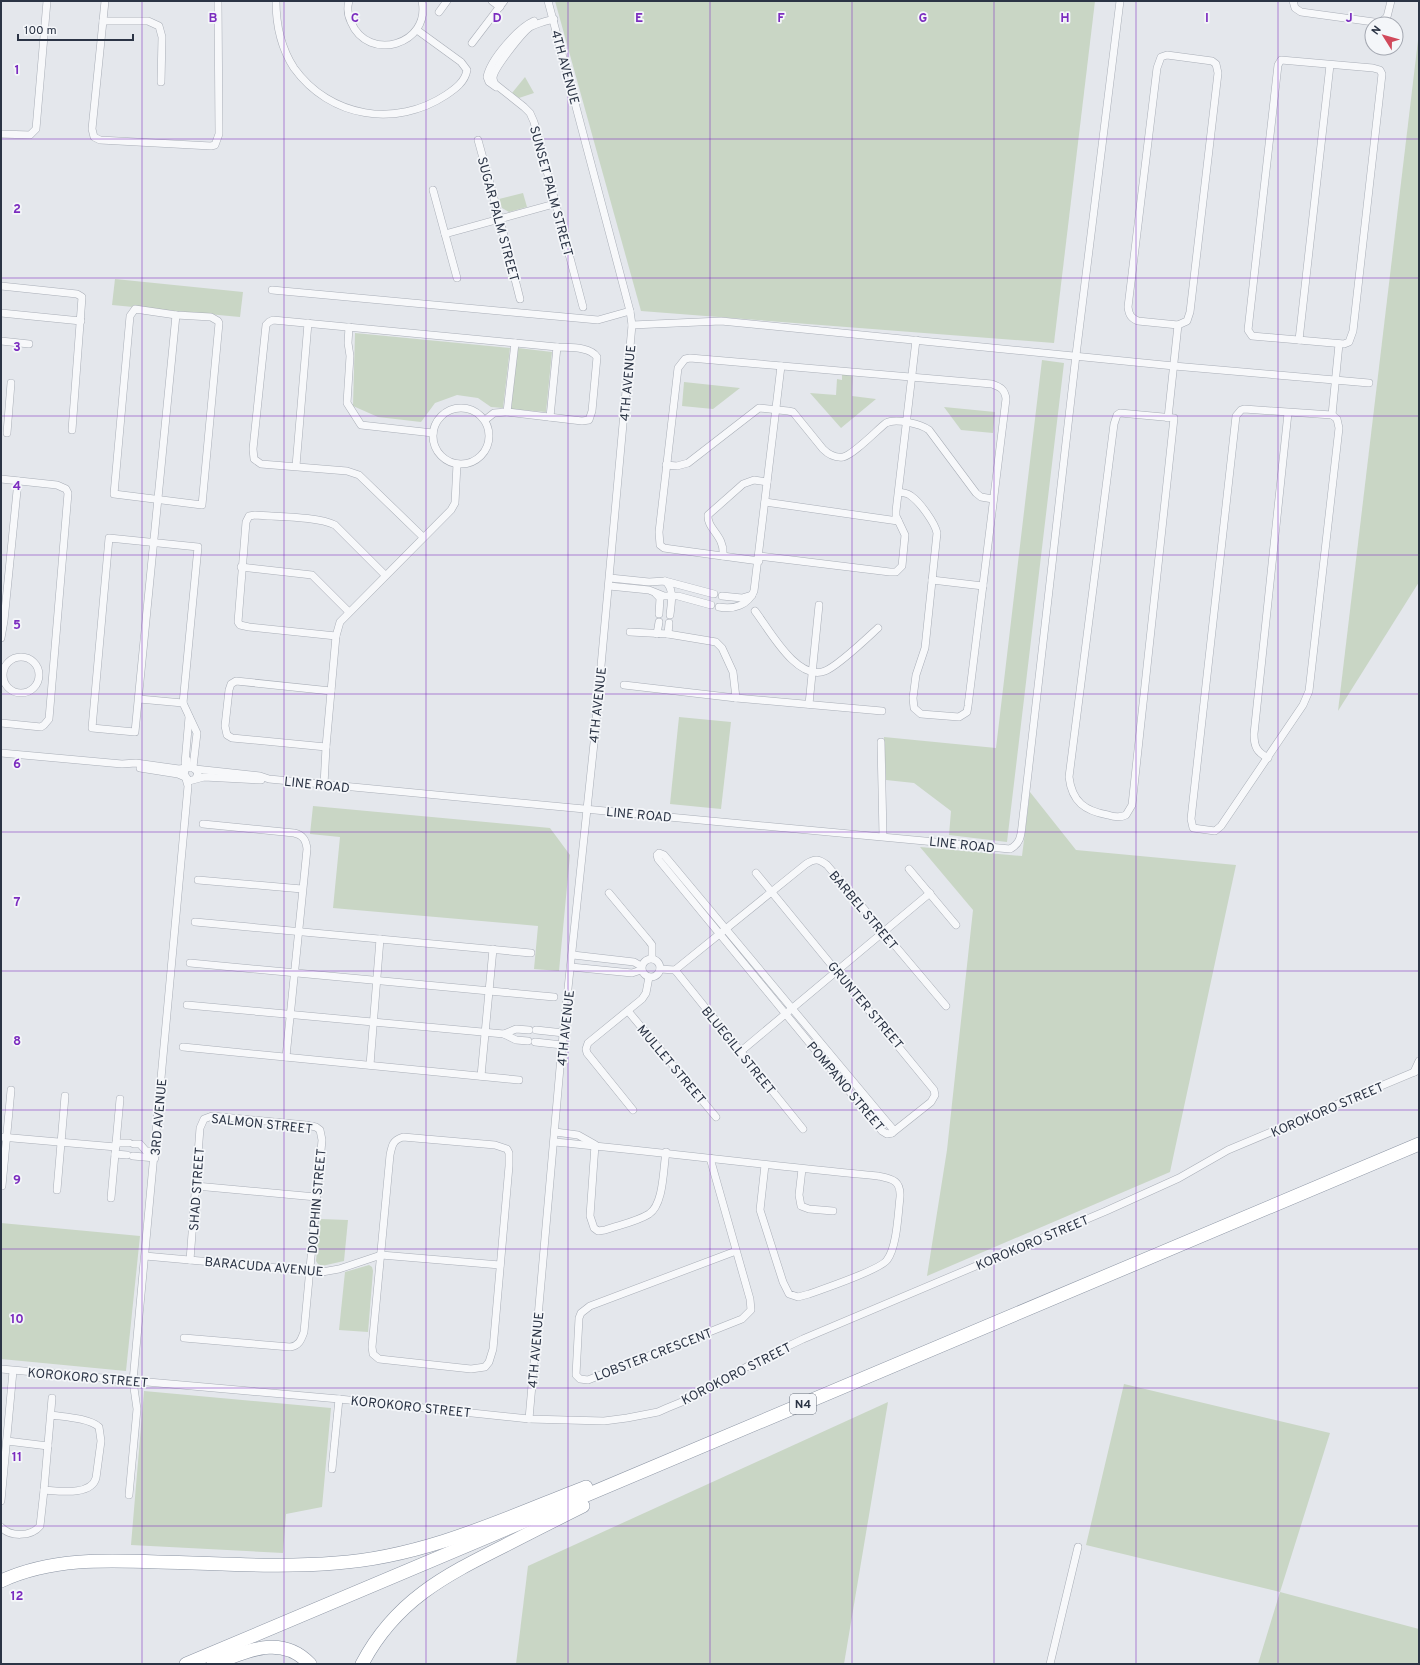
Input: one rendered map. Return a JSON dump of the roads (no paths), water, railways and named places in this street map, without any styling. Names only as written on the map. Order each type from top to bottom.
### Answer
[{"type":"highway","name":"N4","points":[[186,1664],[728,1434],[844,1387],[1419,1144]]},
{"type":"highway","points":[[1,1581],[38,1568],[76,1562],[321,1564],[358,1561],[400,1554],[450,1540],[488,1526],[795,1401],[827,1390],[844,1387]]},
{"type":"highway","points":[[362,1664],[373,1645],[394,1619],[415,1598],[441,1579],[467,1564],[696,1452],[728,1434]]},
{"type":"highway","points":[[213,1664],[249,1651],[274,1647],[292,1651],[301,1656],[310,1664]]},
{"type":"street","points":[[1,134],[30,135],[36,129],[47,1]]},
{"type":"street","points":[[105,1],[92,129],[94,137],[100,140],[211,146],[215,145],[219,134],[218,1]]},
{"type":"street","points":[[276,1],[276,17],[280,37],[294,67],[304,79],[332,102],[365,113],[387,115],[405,113],[420,109],[454,89],[466,76],[467,70],[461,62],[417,30]]},
{"type":"street","points":[[349,1],[349,17],[354,28],[361,37],[372,43],[384,46],[396,44],[406,39],[417,30],[421,20],[423,7],[422,1]]},
{"type":"street","points":[[439,12],[447,1]]},
{"type":"street","points":[[472,43],[502,4],[492,1]]},
{"type":"street","name":"4TH AVENUE","points":[[529,1418],[562,1045],[573,956],[610,578],[632,324],[630,311],[548,1]]},
{"type":"street","points":[[1076,355],[1120,1]]},
{"type":"street","points":[[1293,1],[1295,8],[1301,12],[1380,22],[1387,17],[1391,1]]},
{"type":"street","name":"SUNSET PALM STREET","points":[[553,17],[530,27],[494,73],[493,78],[495,84],[500,89],[530,113],[537,133],[554,204],[583,307]]},
{"type":"street","points":[[104,21],[148,21],[159,26],[162,37],[160,82]]},
{"type":"street","points":[[1167,55],[1212,61],[1216,64],[1218,73],[1190,312],[1187,321],[1178,325],[1138,321],[1133,319],[1129,314],[1128,307],[1157,68],[1161,58],[1167,55]]},
{"type":"street","points":[[1280,60],[1285,60],[1377,69],[1382,72],[1383,76],[1352,336],[1347,343],[1339,344],[1299,340],[1252,336],[1248,330],[1278,65],[1280,60]]},
{"type":"street","points":[[1299,340],[1330,65]]},
{"type":"street","name":"SUGAR PALM STREET","points":[[478,140],[520,299]]},
{"type":"street","points":[[433,190],[457,278]]},
{"type":"street","points":[[445,234],[554,204]]},
{"type":"street","points":[[1,286],[80,295],[83,300],[72,430]]},
{"type":"street","points":[[272,290],[598,320],[630,311]]},
{"type":"street","points":[[135,309],[176,315],[211,317],[218,321],[216,363],[202,505],[158,500],[114,494],[130,316],[135,309]]},
{"type":"street","points":[[1,313],[81,321]]},
{"type":"street","points":[[176,315],[155,542],[135,732],[92,728],[109,538],[155,542],[198,546],[183,703],[197,732],[189,768],[184,772],[190,779],[198,774],[189,768],[187,760],[189,717]]},
{"type":"street","points":[[423,537],[359,474],[347,471],[261,464],[254,459],[253,449],[266,325],[273,320],[557,347],[587,350],[597,357],[592,411],[589,420],[585,421],[506,412],[494,413],[485,420]]},
{"type":"street","points":[[632,324],[720,321],[1076,355],[1174,366],[1369,383]]},
{"type":"street","points":[[296,466],[308,323]]},
{"type":"street","points":[[1168,418],[1178,325]]},
{"type":"street","points":[[349,327],[348,343],[350,356],[347,403],[361,425],[433,433]]},
{"type":"street","points":[[899,492],[907,493],[914,498],[936,528],[937,533],[925,648],[916,675],[913,698],[914,708],[922,714],[959,717],[967,712],[1006,398],[1002,388],[992,384],[912,377],[781,366],[690,358],[685,359],[678,368],[659,532],[660,545],[664,548],[723,556],[759,558],[896,572],[902,566],[906,534],[898,521],[896,511],[899,492],[907,423],[912,377],[916,340]]},
{"type":"street","points":[[1,341],[29,344]]},
{"type":"street","points":[[506,412],[515,343]]},
{"type":"street","points":[[1332,415],[1339,344]]},
{"type":"street","points":[[550,417],[557,347]]},
{"type":"street","name":"LINE ROAD","points":[[1,753],[122,764],[178,774],[190,779],[204,777],[260,780],[269,779],[1010,849],[1019,842],[1022,826],[1076,355]]},
{"type":"street","points":[[719,607],[734,608],[743,605],[753,595],[759,558],[781,366]]},
{"type":"street","points":[[7,433],[11,384]]},
{"type":"street","points":[[1,406],[9,407]]},
{"type":"street","points":[[466,407],[481,415],[485,420],[490,435],[485,451],[473,461],[457,464],[447,460],[439,453],[434,444],[433,433],[434,427],[440,417],[454,408],[466,407]]},
{"type":"street","points":[[666,465],[676,466],[688,463],[759,408],[793,412],[828,454],[838,457],[848,455],[890,421],[924,426],[929,430],[976,493],[981,496],[993,498]]},
{"type":"street","points":[[1244,409],[1288,413],[1332,415],[1337,419],[1339,428],[1309,691],[1303,705],[1218,830],[1215,831],[1193,828],[1191,819],[1236,416],[1241,410],[1244,409]]},
{"type":"street","points":[[1120,413],[1168,418],[1174,418],[1132,805],[1126,815],[1116,817],[1094,813],[1082,806],[1073,793],[1069,777],[1114,424],[1117,415],[1120,413]]},
{"type":"street","points":[[1268,758],[1260,753],[1256,748],[1254,734],[1288,413]]},
{"type":"street","points":[[324,784],[336,636],[340,622],[451,510],[455,503],[457,464]]},
{"type":"street","points":[[1,479],[57,485],[66,489],[68,494],[49,719],[44,725],[35,727],[1,723]]},
{"type":"street","points":[[723,556],[722,542],[709,523],[708,515],[743,484],[754,480],[767,482]]},
{"type":"street","points":[[1,638],[18,481]]},
{"type":"street","points":[[765,502],[898,521]]},
{"type":"street","points":[[336,636],[240,625],[237,619],[241,567],[246,522],[249,516],[255,515],[318,520],[332,523],[385,575]]},
{"type":"street","points":[[241,567],[312,575],[349,612]]},
{"type":"street","points":[[610,578],[649,582],[665,581],[714,594]]},
{"type":"street","points":[[932,580],[983,586]]},
{"type":"street","points":[[665,581],[670,584],[670,615]]},
{"type":"street","points":[[609,586],[649,590],[664,596],[686,598],[711,605]]},
{"type":"street","points":[[656,594],[660,598],[659,614]]},
{"type":"street","points":[[722,596],[742,598],[753,595]]},
{"type":"street","points":[[809,704],[819,605]]},
{"type":"street","points":[[755,611],[789,657],[799,666],[812,672],[822,672],[833,667],[878,628]]},
{"type":"street","points":[[657,634],[659,622]]},
{"type":"street","points":[[668,634],[669,623]]},
{"type":"street","points":[[630,632],[668,634],[712,640],[722,648],[734,672],[736,698]]},
{"type":"street","points":[[20,657],[31,660],[35,664],[39,676],[35,686],[25,692],[19,693],[9,688],[2,676],[5,666],[9,662],[20,657]]},
{"type":"street","points":[[39,676],[52,678]]},
{"type":"street","points":[[326,747],[232,738],[227,736],[225,731],[228,696],[231,684],[236,681],[331,690]]},
{"type":"street","points":[[624,685],[736,698],[882,711]]},
{"type":"street","points":[[139,699],[183,703]]},
{"type":"street","points":[[881,742],[883,836]]},
{"type":"street","name":"LINE ROAD","points":[[122,764],[136,763],[189,768],[260,776],[269,779]]},
{"type":"street","name":"3RD AVENUE","points":[[129,1495],[137,1409],[134,1381],[181,853],[190,779]]},
{"type":"street","points":[[203,824],[300,834],[306,842],[307,849],[286,1057]]},
{"type":"street","name":"BARBEL STREET","points":[[772,892],[806,864],[815,859],[827,865],[946,1006]]},
{"type":"street","points":[[909,869],[956,925]]},
{"type":"street","name":"POMPANO STREET","points":[[672,871],[703,907],[726,929],[742,954],[768,992],[884,1133],[889,1135],[892,1133],[892,1128],[774,986],[742,954],[720,934],[703,907]]},
{"type":"street","name":"GRUNTER STREET","points":[[756,873],[915,1064],[935,1092],[931,1102],[892,1133]]},
{"type":"street","points":[[198,880],[302,890]]},
{"type":"street","points":[[660,969],[675,970],[772,892]]},
{"type":"street","points":[[609,893],[652,945],[652,958]]},
{"type":"street","points":[[740,1052],[930,893]]},
{"type":"street","points":[[195,922],[531,953]]},
{"type":"street","points":[[370,1065],[380,939]]},
{"type":"street","points":[[481,1076],[493,949]]},
{"type":"street","points":[[573,956],[634,962],[649,978]]},
{"type":"street","points":[[571,967],[632,973],[641,968],[645,960],[652,958],[658,962],[660,969],[656,976],[649,978]]},
{"type":"street","points":[[190,963],[554,997]]},
{"type":"street","name":"BLUEGILL STREET","points":[[675,970],[803,1129]]},
{"type":"street","points":[[633,1110],[587,1053],[586,1049],[588,1043],[642,999],[646,993],[649,978]]},
{"type":"street","points":[[768,992],[774,986]]},
{"type":"street","points":[[187,1005],[504,1034],[516,1040],[562,1045]]},
{"type":"street","name":"MULLET STREET","points":[[628,1011],[716,1117]]},
{"type":"street","points":[[504,1034],[516,1028],[564,1033]]},
{"type":"street","points":[[807,1040],[814,1035]]},
{"type":"street","points":[[183,1047],[519,1080]]},
{"type":"street","points":[[1417,1071],[1419,1061]]},
{"type":"street","name":"KOROKORO STREET","points":[[1,1369],[339,1399],[529,1418],[604,1421],[658,1412],[689,1399],[759,1360],[803,1339],[1106,1211],[1179,1178],[1228,1150],[1417,1071]]},
{"type":"street","points":[[838,1077],[845,1072]]},
{"type":"street","points":[[2,1186],[4,1137],[11,1090]]},
{"type":"street","points":[[57,1190],[65,1096]]},
{"type":"street","points":[[111,1198],[120,1099]]},
{"type":"street","points":[[870,1115],[876,1109]]},
{"type":"street","name":"SALMON STREET","points":[[204,1119],[212,1116],[306,1125],[316,1127],[320,1130]]},
{"type":"street","name":"SHAD STREET","points":[[190,1260],[200,1128],[204,1119]]},
{"type":"street","name":"DOLPHIN STREET","points":[[184,1338],[290,1347],[295,1347],[300,1343],[304,1332],[322,1140],[320,1130]]},
{"type":"street","points":[[555,1132],[578,1134],[595,1145]]},
{"type":"street","points":[[4,1137],[116,1148],[132,1144],[140,1144],[146,1150],[155,1154]]},
{"type":"street","points":[[411,1138],[495,1146],[507,1149],[509,1153],[509,1166],[491,1357],[485,1367],[471,1369],[379,1359],[375,1357],[372,1347],[381,1255],[391,1147],[397,1139],[411,1138]]},
{"type":"street","points":[[554,1142],[666,1152],[765,1165],[887,1178],[898,1184],[901,1190],[893,1246],[888,1260],[877,1268],[808,1294],[798,1297],[789,1294],[762,1218],[760,1204],[765,1165]]},
{"type":"street","points":[[595,1145],[590,1216],[594,1228],[598,1231],[643,1217],[654,1209],[660,1197],[666,1152]]},
{"type":"street","points":[[116,1148],[130,1155],[155,1154]]},
{"type":"street","name":"LOBSTER CRESCENT","points":[[710,1158],[751,1303],[751,1310],[745,1317],[588,1380],[580,1379],[576,1375],[579,1318],[584,1309],[736,1251]]},
{"type":"street","points":[[802,1169],[799,1196],[801,1206],[809,1209],[833,1211]]},
{"type":"street","points":[[196,1186],[316,1197]]},
{"type":"street","name":"BARACUDA AVENUE","points":[[145,1256],[322,1272],[339,1270],[381,1255],[500,1265]]},
{"type":"street","points":[[1,1502],[13,1371]]},
{"type":"street","points":[[1,1527],[4,1531],[19,1534],[36,1530],[40,1526],[52,1398]]},
{"type":"street","points":[[332,1469],[339,1399]]},
{"type":"street","points":[[1,1414],[10,1415]]},
{"type":"street","points":[[44,1490],[66,1491],[84,1489],[92,1486],[96,1478],[101,1441],[99,1427],[95,1423],[51,1415]]},
{"type":"street","points":[[7,1441],[48,1446]]},
{"type":"street","points":[[1050,1664],[1078,1547]]}]
